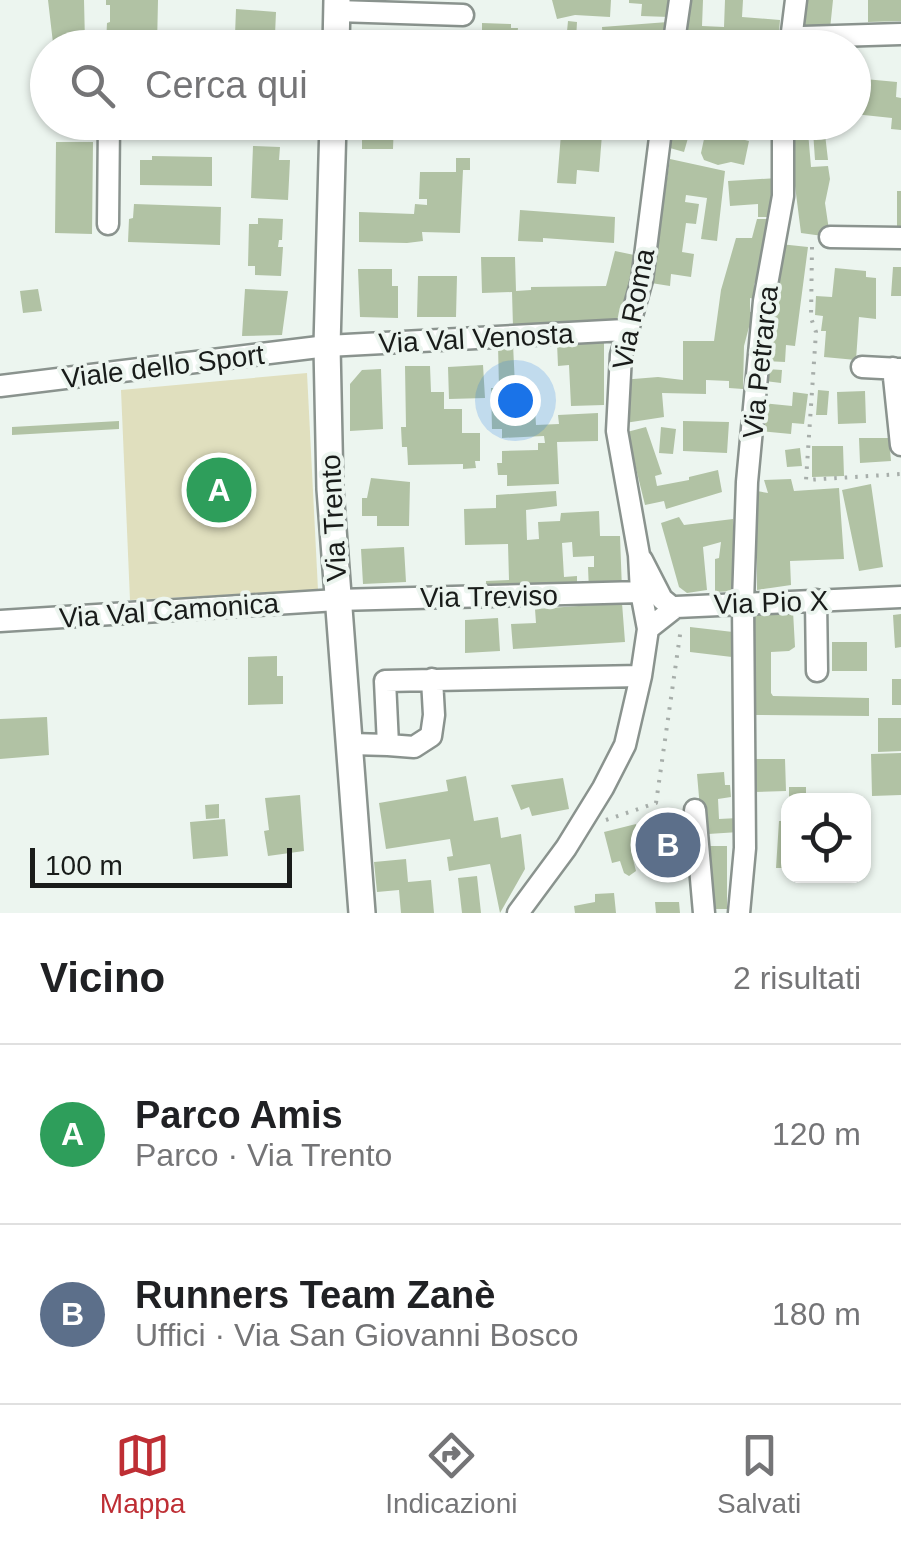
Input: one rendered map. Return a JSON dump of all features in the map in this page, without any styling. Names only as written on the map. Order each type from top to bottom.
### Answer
[{"type":"street","points":[[675,30],[680,0]]},
{"type":"street","points":[[792,30],[796,0]]},
{"type":"street","points":[[336,30],[337,5],[464,15]]},
{"type":"street","points":[[871,35],[901,34]]},
{"type":"street","points":[[108,224],[109,140]]},
{"type":"street","name":"Via Trento","points":[[333,140],[327,346],[337,600],[362,913]]},
{"type":"street","name":"Via Roma","points":[[518,913],[584,818],[624,745],[641,676],[648,628],[617,431],[620,358],[642,280],[660,140]]},
{"type":"street","name":"Via Petrarca","points":[[739,913],[745,848],[743,602],[747,482],[764,300],[783,196],[783,140]]},
{"type":"street","points":[[821,242],[901,238]]},
{"type":"street","name":"Via Val Venosta","points":[[327,346],[625,330]]},
{"type":"street","name":"Viale dello Sport","points":[[0,386],[327,346]]},
{"type":"street","points":[[862,367],[897,369],[901,445]]},
{"type":"street","name":"Via Roma","points":[[639,555],[662,599],[678,614]]},
{"type":"street","name":"Via Treviso","points":[[337,600],[641,592]]},
{"type":"street","name":"Via Pio X","points":[[648,628],[678,614],[743,602],[901,597]]},
{"type":"street","name":"Via Val Camonica","points":[[0,620],[337,600]]},
{"type":"street","points":[[816,600],[818,670]]},
{"type":"street","points":[[388,745],[386,681],[641,676]]},
{"type":"street","points":[[351,744],[414,747],[430,736],[434,716],[432,678]]},
{"type":"street","points":[[695,810],[704,913]]},
{"type":"path","points":[[821,242],[812,318],[816,332],[806,480],[901,474]]},
{"type":"path","points":[[584,818],[605,820],[656,803],[678,614]]},
{"type":"green space","points":[[307,373],[318,590],[130,600],[121,390]]},
{"type":"building","points":[[48,0],[84,0],[85,30],[51,30]]},
{"type":"building","points":[[106,0],[158,0],[157,30],[107,30],[110,5],[106,5]]},
{"type":"building","points":[[552,0],[611,0],[610,17],[575,15],[557,19]]},
{"type":"building","points":[[629,0],[669,0],[669,17],[641,16],[642,4]]},
{"type":"building","points":[[685,0],[703,0],[702,26],[724,27],[725,0],[743,0],[742,17],[780,20],[779,30],[683,30]]},
{"type":"building","points":[[802,0],[833,0],[830,29],[800,26]]},
{"type":"building","points":[[868,0],[901,0],[901,21],[868,22]]},
{"type":"building","points":[[236,9],[276,12],[275,30],[235,30]]},
{"type":"building","points":[[568,21],[577,22],[577,30],[567,30]]},
{"type":"building","points":[[668,22],[666,30],[602,27]]},
{"type":"building","points":[[482,23],[518,28],[518,30],[482,30]]},
{"type":"building","points":[[871,80],[897,82],[901,130],[891,129],[892,118],[871,116]]},
{"type":"building","points":[[362,140],[393,140],[393,149],[362,149]]},
{"type":"building","points":[[561,140],[602,140],[599,172],[577,170],[576,184],[557,183]]},
{"type":"building","points":[[672,140],[687,140],[684,152],[670,148]]},
{"type":"building","points":[[704,140],[749,141],[744,165],[718,165],[704,160]]},
{"type":"building","points":[[789,140],[809,140],[811,167],[828,166],[830,179],[825,203],[830,237],[801,233]]},
{"type":"building","points":[[814,140],[826,140],[828,160],[815,160]]},
{"type":"building","points":[[56,142],[93,142],[92,234],[55,233]]},
{"type":"building","points":[[253,146],[280,147],[279,160],[290,160],[288,200],[251,198]]},
{"type":"building","points":[[152,156],[212,157],[212,186],[140,185],[140,160],[152,160]]},
{"type":"building","points":[[456,158],[470,158],[470,170],[463,170],[460,233],[422,232],[423,241],[407,243],[359,242],[359,212],[414,214],[415,204],[427,205],[427,199],[419,199],[420,172],[456,172]]},
{"type":"building","points":[[670,159],[725,171],[717,241],[701,239],[707,198],[686,195],[685,202],[699,204],[696,224],[686,223],[682,252],[694,254],[691,277],[671,274],[670,286],[651,283]]},
{"type":"building","points":[[778,178],[775,217],[758,217],[758,204],[730,206],[728,181]]},
{"type":"building","points":[[897,191],[901,191],[901,228],[897,228]]},
{"type":"building","points":[[134,204],[221,207],[220,245],[128,242]]},
{"type":"building","points":[[520,210],[615,217],[614,243],[543,238],[543,242],[518,241]]},
{"type":"building","points":[[258,218],[283,219],[278,247],[283,247],[281,276],[255,275],[255,266],[248,266],[249,224],[258,224]]},
{"type":"building","points":[[757,219],[772,219],[768,247],[754,285],[754,299],[750,298],[750,312],[756,312],[756,327],[749,327],[744,346],[743,389],[729,388],[729,381],[706,380],[706,394],[662,393],[664,417],[625,423],[621,380],[683,380],[683,341],[714,341],[721,290],[736,238],[752,238]]},
{"type":"building","points":[[780,244],[808,247],[795,346],[786,345],[785,362],[765,361]]},
{"type":"building","points":[[615,251],[639,256],[616,325],[513,327],[512,292],[482,293],[481,257],[515,257],[516,291],[531,287],[606,286]]},
{"type":"building","points":[[893,267],[901,267],[901,296],[891,296]]},
{"type":"building","points":[[835,268],[866,271],[866,277],[876,278],[876,319],[859,317],[856,360],[824,357],[826,331],[821,331],[823,316],[815,315],[816,296],[832,297]]},
{"type":"building","points":[[358,269],[392,269],[392,286],[398,286],[398,318],[360,317]]},
{"type":"building","points":[[418,276],[457,276],[456,317],[417,317]]},
{"type":"building","points":[[38,289],[42,311],[23,313],[20,291]]},
{"type":"building","points":[[245,289],[288,291],[282,335],[242,336]]},
{"type":"building","points":[[604,341],[604,405],[571,406],[569,365],[558,366],[557,343]]},
{"type":"building","points":[[513,344],[515,386],[528,385],[529,409],[535,409],[536,425],[559,424],[558,415],[598,413],[598,441],[557,442],[559,484],[507,486],[507,475],[498,475],[502,451],[538,450],[538,443],[545,443],[544,436],[502,438],[502,429],[492,429],[491,388],[499,388],[498,345]]},
{"type":"building","points":[[483,365],[485,398],[449,399],[448,367]]},
{"type":"building","points":[[405,366],[430,366],[431,392],[444,392],[444,409],[462,409],[462,433],[480,433],[480,461],[475,461],[476,468],[463,469],[463,464],[408,465],[401,427],[406,427]]},
{"type":"building","points":[[381,369],[383,429],[350,431],[350,384],[362,370]]},
{"type":"building","points":[[766,369],[782,370],[781,383],[765,381]]},
{"type":"building","points":[[818,390],[829,391],[827,415],[816,415]]},
{"type":"building","points":[[865,391],[866,423],[838,424],[837,392]]},
{"type":"building","points":[[793,392],[808,394],[804,424],[792,423],[791,434],[759,431],[761,403],[792,406]]},
{"type":"building","points":[[119,421],[119,429],[12,435],[12,427]]},
{"type":"building","points":[[683,421],[729,422],[727,453],[683,451]]},
{"type":"building","points":[[646,427],[662,474],[655,476],[657,486],[718,470],[722,492],[666,509],[664,501],[645,505],[627,432]]},
{"type":"building","points":[[661,427],[676,429],[673,454],[659,453]]},
{"type":"building","points":[[859,438],[889,438],[891,461],[860,463]]},
{"type":"building","points":[[812,446],[843,446],[844,476],[812,477]]},
{"type":"building","points":[[800,448],[802,466],[787,467],[785,450]]},
{"type":"building","points":[[371,478],[410,482],[409,526],[377,526],[377,516],[362,516],[362,498],[367,498]]},
{"type":"building","points":[[791,479],[794,491],[839,488],[844,559],[790,561],[791,585],[757,590],[757,491],[768,493],[764,480]]},
{"type":"building","points":[[871,484],[883,567],[859,571],[842,490]]},
{"type":"building","points":[[556,491],[557,506],[526,510],[527,540],[539,539],[538,522],[560,521],[561,513],[599,511],[600,536],[620,536],[622,590],[589,591],[588,567],[594,567],[594,556],[573,557],[572,542],[562,543],[564,577],[577,576],[577,590],[486,593],[486,581],[509,580],[508,544],[465,545],[464,509],[496,508],[496,495]]},
{"type":"building","points":[[679,517],[684,525],[733,519],[734,591],[715,592],[715,559],[719,558],[721,542],[703,547],[707,590],[687,593],[679,587],[661,523]]},
{"type":"building","points":[[404,547],[406,582],[363,584],[361,549]]},
{"type":"building","points":[[622,603],[625,642],[513,649],[511,624],[536,623],[535,609]]},
{"type":"building","points":[[793,611],[795,647],[771,652],[773,696],[869,698],[869,716],[754,715],[750,644],[754,612]]},
{"type":"building","points":[[901,614],[901,647],[895,648],[893,615]]},
{"type":"building","points":[[498,618],[500,651],[465,653],[465,620]]},
{"type":"building","points":[[690,627],[733,632],[732,657],[690,652]]},
{"type":"building","points":[[832,642],[867,642],[867,671],[832,671]]},
{"type":"building","points":[[277,656],[277,676],[283,676],[283,704],[248,705],[248,657]]},
{"type":"building","points":[[892,679],[901,679],[901,705],[892,705]]},
{"type":"building","points":[[47,717],[49,755],[0,759],[0,719]]},
{"type":"building","points":[[878,718],[901,718],[901,751],[878,752]]},
{"type":"building","points":[[901,753],[901,795],[872,796],[871,754]]},
{"type":"building","points":[[754,759],[785,759],[786,791],[754,792]]},
{"type":"building","points":[[724,772],[731,797],[718,799],[719,819],[738,818],[739,832],[708,834],[707,820],[701,820],[697,774]]},
{"type":"building","points":[[466,776],[474,821],[498,817],[501,838],[521,834],[525,869],[500,913],[490,864],[449,871],[447,857],[453,856],[450,839],[386,849],[379,803],[448,791],[446,780]]},
{"type":"building","points":[[563,778],[569,809],[532,816],[529,807],[521,810],[511,785]]},
{"type":"building","points":[[789,787],[806,787],[806,793],[789,793]]},
{"type":"building","points":[[300,795],[304,851],[268,856],[265,798]]},
{"type":"building","points":[[219,804],[219,818],[206,819],[205,805]]},
{"type":"building","points":[[690,816],[691,844],[681,844],[682,862],[663,862],[662,844],[649,844],[647,818]]},
{"type":"building","points":[[225,819],[228,856],[193,859],[190,822]]},
{"type":"building","points":[[779,821],[781,821],[781,868],[776,868]]},
{"type":"building","points":[[636,824],[644,857],[633,859],[636,871],[629,876],[620,861],[612,863],[604,832]]},
{"type":"building","points":[[705,846],[727,846],[727,909],[705,909]]},
{"type":"building","points":[[406,859],[408,882],[431,880],[434,913],[401,913],[399,890],[377,892],[374,862]]},
{"type":"building","points":[[477,876],[481,913],[462,913],[458,878]]},
{"type":"building","points":[[614,893],[616,913],[575,913],[574,906],[595,902],[595,894]]},
{"type":"building","points":[[655,902],[679,902],[680,913],[656,913]]},
{"type":"place","name":"Parco Amis","points":[[219,490]]},
{"type":"place","name":"Runners Team Zanè","points":[[668,845]]}]
